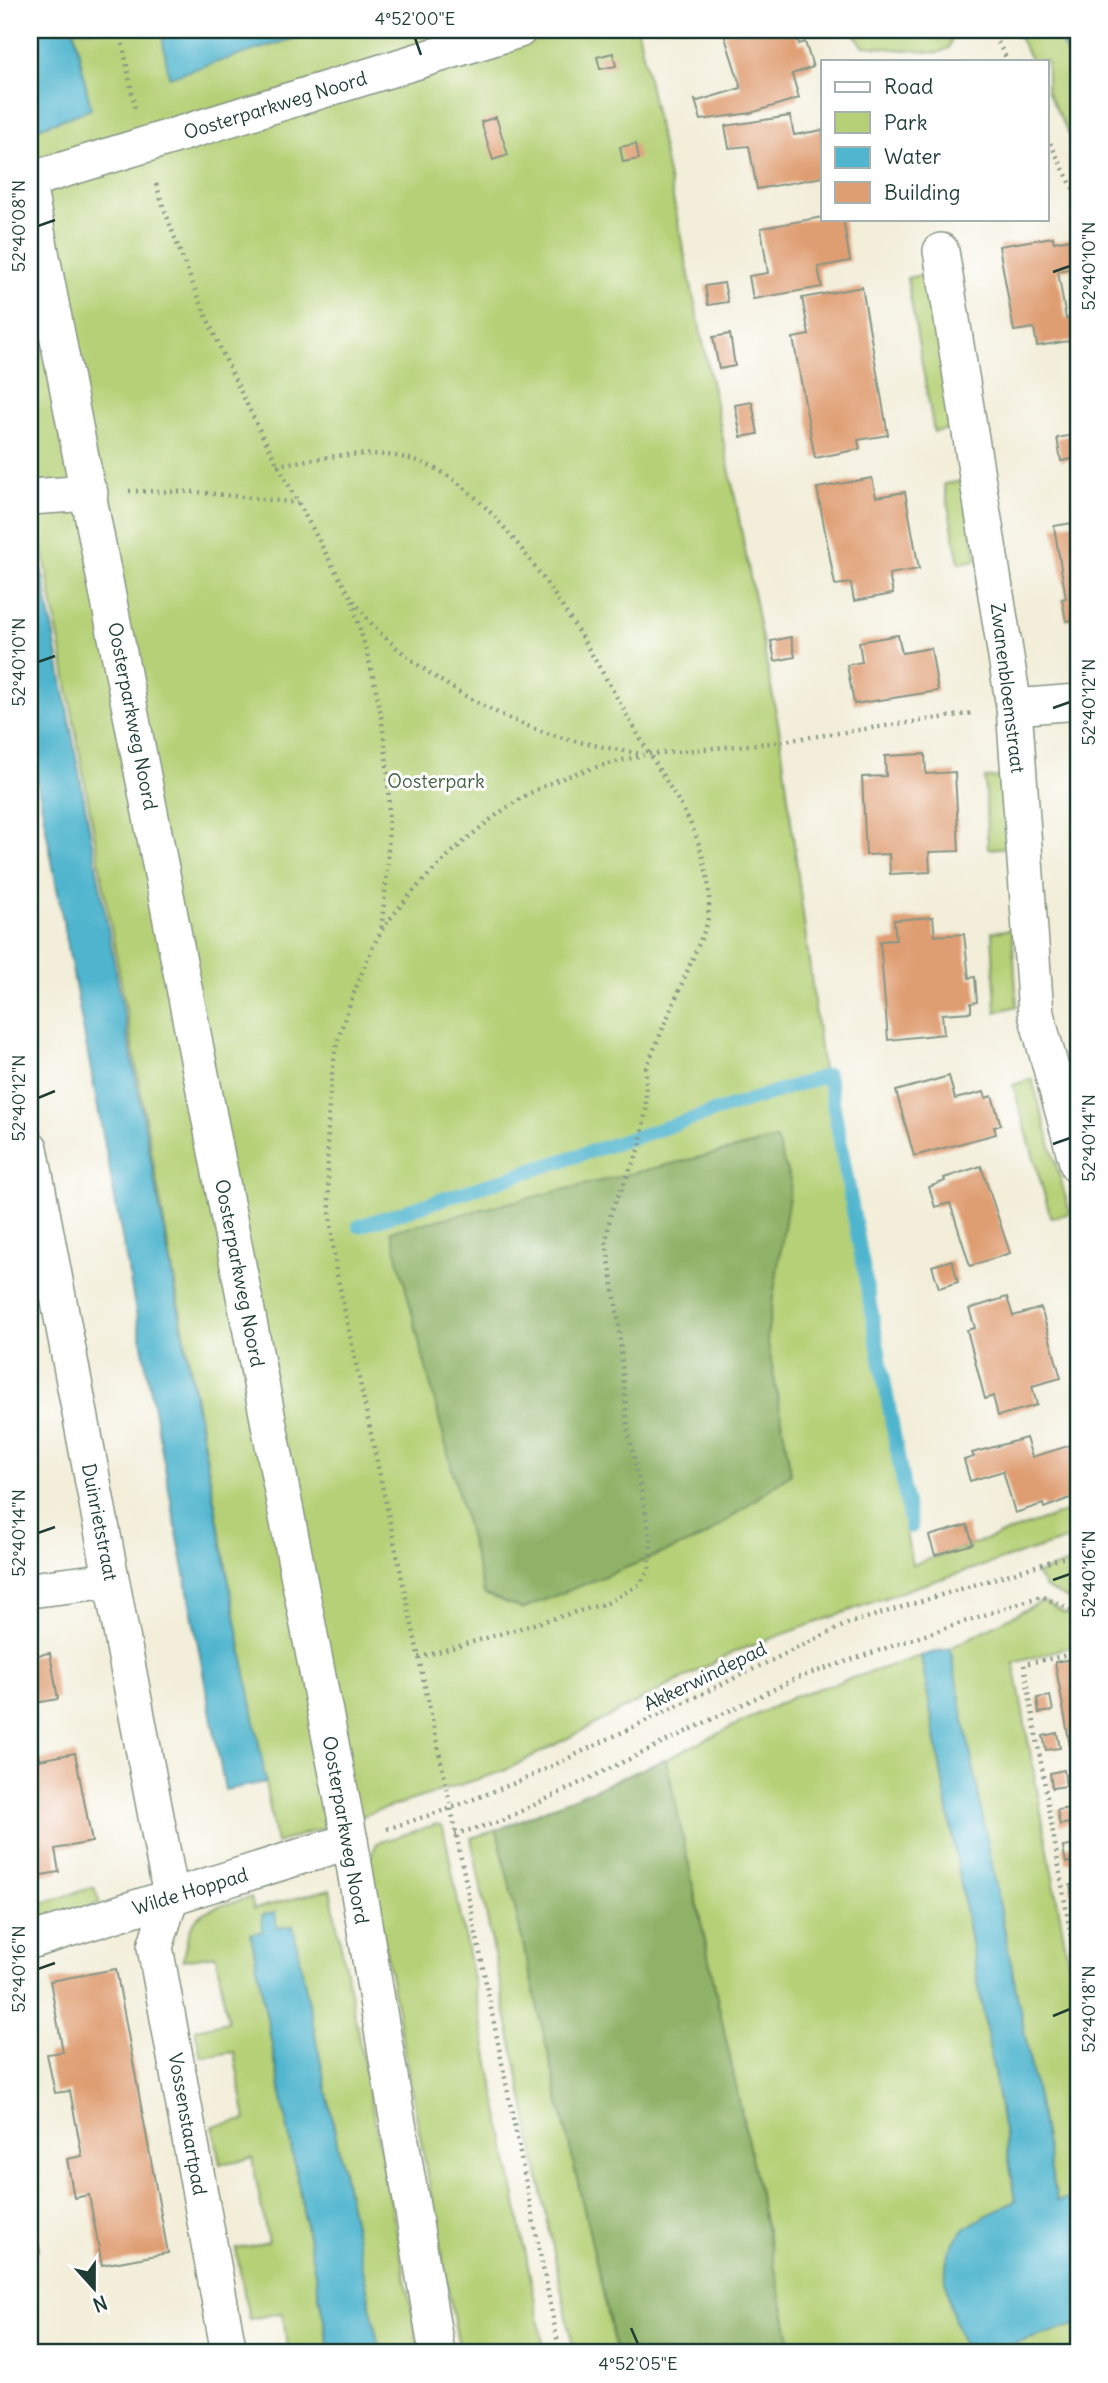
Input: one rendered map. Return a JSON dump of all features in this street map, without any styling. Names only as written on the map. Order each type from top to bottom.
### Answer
[{"type":"street","name":"Oosterparkweg Noord","points":[[30,180],[519,30]]},
{"type":"street","name":"Oosterparkweg Noord","points":[[30,195],[350,1841],[437,2353]]},
{"type":"street","name":"Zwanenbloemstraat","points":[[942,251],[1014,706],[1036,1014],[1078,1166]]},
{"type":"street","points":[[30,496],[90,494]]},
{"type":"street","points":[[1014,706],[1078,702]]},
{"type":"street","name":"Duinrietstraat","points":[[32,1170],[171,1896]]},
{"type":"street","points":[[30,1590],[111,1580]]},
{"type":"street","name":"Wilde Hoppad","points":[[30,1941],[350,1841]]},
{"type":"street","name":"Vossenstaartpad","points":[[171,1896],[155,1947],[229,2353]]},
{"type":"path","points":[[120,30],[143,146],[180,259],[277,465],[352,600],[388,640],[441,679],[492,710],[546,733],[647,754]]},
{"type":"path","points":[[991,30],[1007,60]]},
{"type":"path","points":[[1048,139],[1078,198]]},
{"type":"path","points":[[277,465],[338,456],[389,454],[437,469],[478,499],[541,577],[590,652],[693,829],[710,884],[711,905],[706,927],[646,1068],[645,1117],[639,1150],[611,1212],[606,1241],[618,1317],[628,1430],[652,1539],[649,1569],[640,1584],[607,1603],[417,1658]]},
{"type":"path","points":[[90,494],[197,492],[298,503]]},
{"type":"path","points":[[352,600],[380,709],[389,785],[389,864],[381,931],[335,1051],[328,1117],[326,1190],[336,1270],[451,1808],[560,2353]]},
{"type":"path","points":[[381,931],[443,863],[500,813],[534,791],[586,770],[647,754],[758,745],[1014,706]]},
{"type":"path","name":"Akkerwindepad","points":[[350,1841],[451,1808],[525,1779],[847,1624],[1078,1553]]},
{"type":"path","points":[[455,1834],[499,1822],[797,1678],[1041,1596],[1078,1613]]},
{"type":"path","points":[[1078,1653],[1024,1664],[1078,1978]]},
{"type":"path","points":[[30,2343],[32,2353]]},
{"type":"green space","name":"Oosterpark","points":[[73,30],[638,30],[733,487],[780,734],[823,1071],[912,1565],[1078,1508],[1078,1536],[912,1588],[734,1652],[504,1771],[276,1843],[30,478],[30,131],[90,109]]},
{"type":"green space","points":[[851,30],[954,30],[949,48],[938,53],[863,46]]},
{"type":"green space","points":[[1015,30],[1055,30],[1078,75],[1078,152],[1048,93],[1048,60],[1031,60]]},
{"type":"green space","points":[[927,274],[954,428],[934,432],[907,278]]},
{"type":"green space","points":[[963,481],[977,560],[959,563],[944,484]]},
{"type":"green space","points":[[1006,777],[1009,847],[988,849],[985,778]]},
{"type":"green space","points":[[1012,929],[1017,1006],[996,1012],[992,932]]},
{"type":"green space","points":[[1032,1079],[1070,1213],[1051,1218],[1013,1085]]},
{"type":"green space","points":[[776,1139],[791,1183],[767,1337],[791,1473],[706,1536],[522,1609],[484,1594],[391,1231]]},
{"type":"green space","points":[[1078,1560],[1078,1604],[1046,1588],[1036,1574]]},
{"type":"green space","points":[[1042,1601],[1078,1620],[1078,1644],[1014,1663],[1078,2015],[1078,2197],[1057,2202],[950,1648]]},
{"type":"green space","points":[[921,1656],[1016,2200],[964,2230],[964,2349],[970,2353],[793,2353],[666,1759],[795,1696]]},
{"type":"green space","points":[[666,1759],[793,2353],[617,2353],[497,1830]]},
{"type":"green space","points":[[437,1824],[443,1827],[447,1845],[545,2353],[460,2353],[369,1860],[377,1843]]},
{"type":"green space","points":[[497,1830],[617,2353],[574,2353],[471,1838]]},
{"type":"green space","points":[[94,1887],[100,1903],[30,1925],[30,1907]]},
{"type":"green space","points":[[330,1889],[420,2353],[380,2353],[293,1926],[276,1928],[275,1912],[263,1931],[251,1934],[330,2353],[289,2353],[282,2313],[249,2319],[236,2249],[268,2242],[252,2158],[220,2164],[213,2126],[246,2120],[234,2052],[201,2057],[195,2029],[228,2022],[216,1955],[183,1960],[186,1942],[195,1920],[210,1909],[251,1897],[254,1909]]},
{"type":"green space","points":[[1078,2324],[1078,2353],[1006,2353],[1007,2346]]},
{"type":"water","points":[[30,30],[74,30],[91,109],[30,131]]},
{"type":"water","points":[[161,30],[321,30],[169,77]]},
{"type":"water","points":[[1055,30],[1078,30],[1078,75]]},
{"type":"water","points":[[39,556],[266,1782],[225,1790],[30,743],[30,558]]},
{"type":"water","points":[[950,1648],[1057,2201],[1078,2197],[1078,2324],[1007,2346],[1006,2353],[970,2353],[964,2349],[947,2288],[948,2257],[964,2230],[1016,2200],[921,1656]]},
{"type":"water","points":[[275,1912],[277,1928],[293,1926],[380,2353],[330,2353],[251,1934],[263,1931],[262,1915]]},
{"type":"building","points":[[736,30],[795,30],[799,44],[805,42],[813,67],[792,74],[799,98],[751,113],[701,120],[695,100],[741,88],[724,34]]},
{"type":"building","points":[[613,53],[616,66],[600,69],[597,57]]},
{"type":"building","points":[[790,116],[794,135],[821,130],[821,177],[757,189],[749,146],[729,148],[725,126]]},
{"type":"building","points":[[496,117],[508,155],[493,160],[481,122]]},
{"type":"building","points":[[636,144],[639,159],[623,162],[620,147]]},
{"type":"building","points":[[821,217],[821,220],[843,220],[850,261],[818,267],[822,287],[753,299],[749,276],[768,273],[761,228]]},
{"type":"building","points":[[1053,237],[1054,242],[1075,238],[1078,267],[1058,271],[1066,319],[1073,318],[1076,340],[1037,346],[1034,328],[1014,331],[999,246]]},
{"type":"building","points":[[724,283],[728,302],[708,305],[705,286]]},
{"type":"building","points":[[862,287],[888,435],[858,440],[860,449],[815,458],[793,338],[809,335],[802,298]]},
{"type":"building","points":[[730,334],[735,366],[719,369],[713,337]]},
{"type":"building","points":[[752,402],[758,434],[741,437],[735,405]]},
{"type":"building","points":[[1078,434],[1078,458],[1061,461],[1057,438]]},
{"type":"building","points":[[872,478],[876,497],[905,492],[919,569],[889,574],[893,594],[854,601],[851,583],[835,585],[817,488]]},
{"type":"building","points":[[1078,522],[1078,619],[1066,621],[1062,599],[1066,598],[1054,526]]},
{"type":"building","points":[[898,635],[902,653],[931,648],[938,691],[854,704],[847,665],[862,662],[859,642]]},
{"type":"building","points":[[791,637],[795,657],[775,661],[771,641]]},
{"type":"building","points":[[925,754],[926,774],[955,772],[959,851],[929,852],[930,872],[890,874],[889,854],[866,855],[862,777],[886,776],[885,756]]},
{"type":"building","points":[[933,917],[935,936],[964,934],[969,978],[975,977],[977,1002],[971,1003],[971,1012],[942,1014],[944,1034],[888,1040],[880,941],[896,940],[894,920]]},
{"type":"building","points":[[949,1076],[955,1099],[984,1092],[986,1098],[992,1096],[1001,1125],[994,1127],[996,1134],[914,1156],[896,1091]]},
{"type":"building","points":[[981,1166],[1010,1253],[970,1266],[950,1203],[935,1207],[929,1187],[945,1181],[944,1178]]},
{"type":"building","points":[[952,1260],[958,1282],[939,1288],[932,1266]]},
{"type":"building","points":[[1007,1297],[1013,1316],[1041,1308],[1061,1378],[1032,1386],[1037,1405],[998,1416],[993,1396],[985,1399],[967,1330],[975,1328],[969,1309]]},
{"type":"building","points":[[1026,1438],[1032,1457],[1078,1443],[1078,1495],[1044,1508],[1043,1504],[1015,1513],[1003,1471],[970,1481],[964,1460],[974,1457],[972,1453]]},
{"type":"building","points":[[967,1525],[973,1544],[935,1555],[929,1536]]},
{"type":"building","points":[[50,1653],[58,1699],[30,1704],[30,1656]]},
{"type":"building","points":[[1078,1658],[1078,1785],[1077,1785],[1055,1662]]},
{"type":"building","points":[[1050,1696],[1053,1711],[1039,1713],[1037,1698]]},
{"type":"building","points":[[1057,1733],[1060,1748],[1046,1750],[1043,1736]]},
{"type":"building","points":[[35,1737],[39,1760],[75,1753],[92,1842],[55,1849],[59,1872],[30,1877],[30,1738]]},
{"type":"building","points":[[1064,1770],[1066,1786],[1052,1788],[1050,1773]]},
{"type":"building","points":[[1070,1808],[1073,1822],[1060,1825],[1057,1810]]},
{"type":"building","points":[[1077,1845],[1078,1860],[1066,1863],[1063,1847]]},
{"type":"building","points":[[1078,1883],[1078,1898],[1073,1899],[1070,1885]]},
{"type":"building","points":[[116,1969],[168,2253],[102,2265],[89,2195],[74,2198],[67,2159],[82,2156],[70,2091],[55,2093],[47,2054],[63,2052],[50,1981]]},
{"type":"building","points":[[35,2226],[40,2252],[30,2254],[30,2227]]},
{"type":"waterway","points":[[359,1226],[828,1075],[911,1527]]}]
